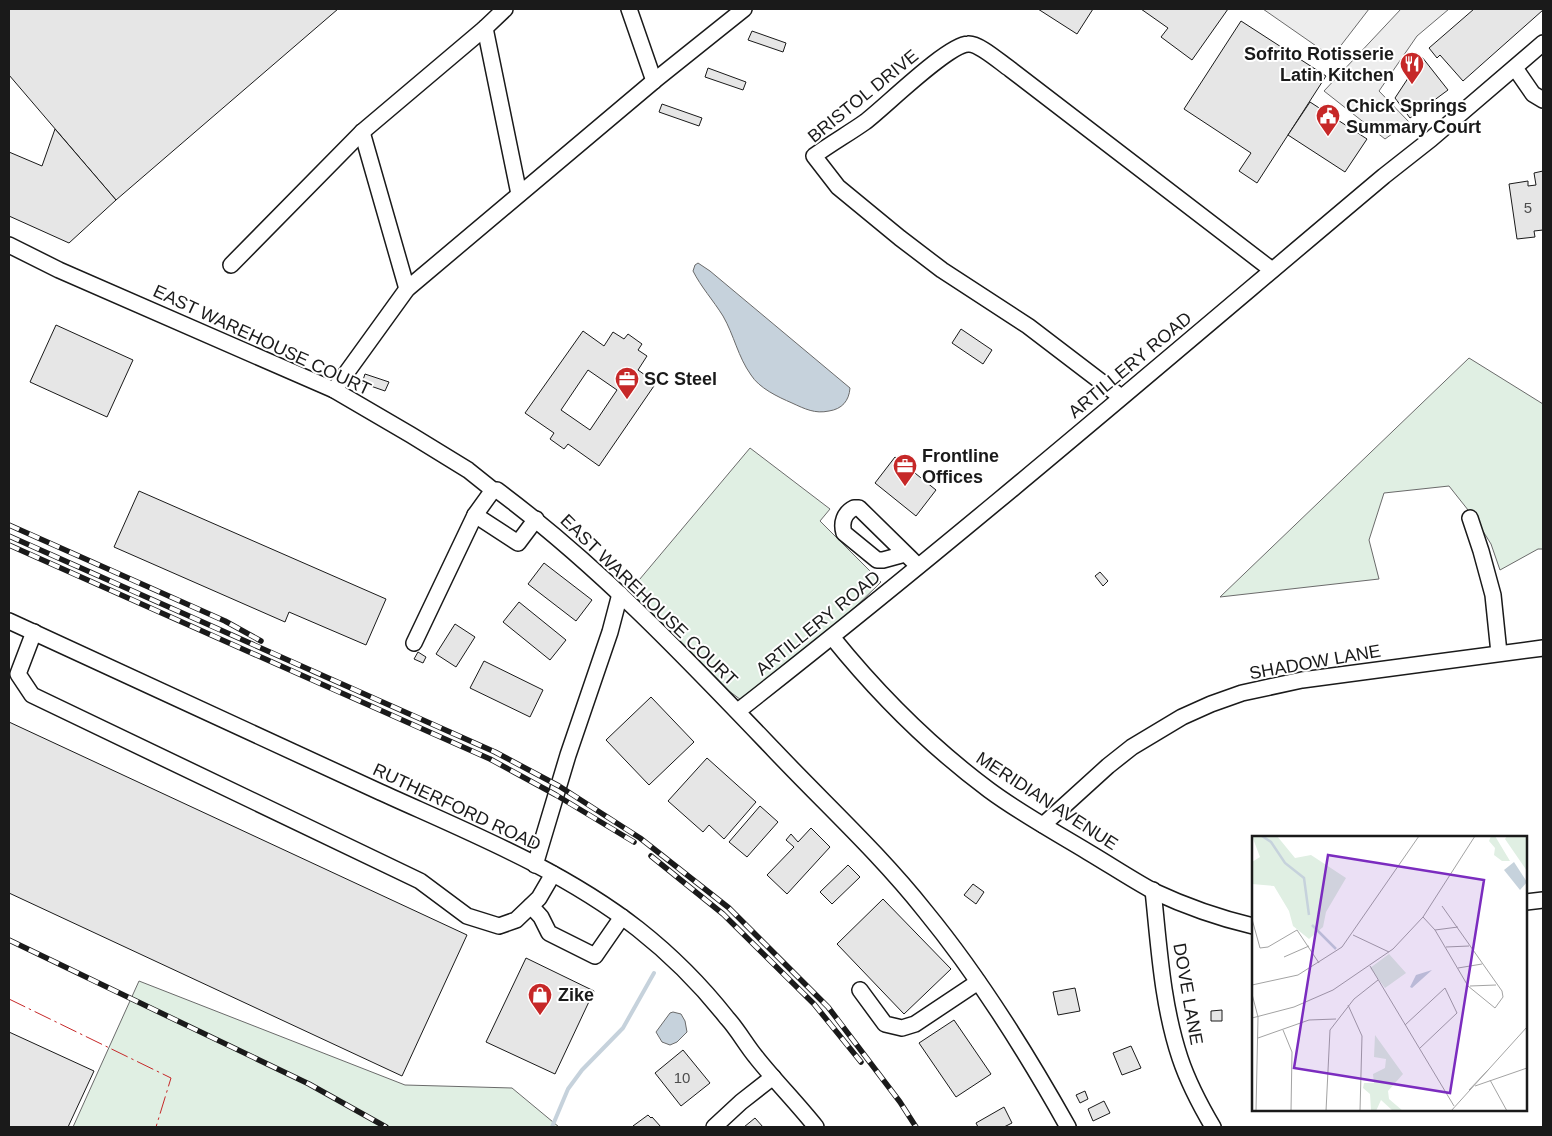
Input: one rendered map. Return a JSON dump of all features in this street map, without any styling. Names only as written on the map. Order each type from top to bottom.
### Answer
[{"type":"street","points":[[231,265],[362,132],[506,9]]},
{"type":"street","points":[[629,9],[654,82]]},
{"type":"street","points":[[334,390],[407,289],[744,9]]},
{"type":"street","points":[[486,28],[519,194]]},
{"type":"street","name":"ARTILLERY ROAD","points":[[738,711],[832,638],[1543,43]]},
{"type":"street","name":"BRISTOL DRIVE","points":[[1121,397],[1028,326],[942,270],[900,238],[838,187],[814,156],[865,122],[947,54],[962,45],[972,44],[1010,70],[1272,270]]},
{"type":"street","points":[[1515,68],[1533,94],[1543,100]]},
{"type":"street","points":[[362,132],[407,289]]},
{"type":"street","name":"EAST WAREHOUSE COURT","points":[[9,245],[59,270],[334,390],[411,434],[468,470],[493,490],[497,490],[536,519],[592,567],[738,711],[857,834],[907,889],[952,945],[978,982],[1042,1079],[1068,1127]]},
{"type":"street","points":[[414,643],[475,515],[493,490]]},
{"type":"street","points":[[905,554],[877,560],[844,533],[843,522],[846,514],[854,508],[859,508],[918,566]]},
{"type":"street","points":[[475,515],[518,543],[536,519]]},
{"type":"street","points":[[1470,518],[1493,595],[1499,653]]},
{"type":"street","points":[[535,865],[568,755],[610,632],[620,594]]},
{"type":"street","name":"RUTHERFORD ROAD","points":[[9,621],[471,833],[570,882],[622,917],[663,949],[709,995],[730,1020],[755,1057],[816,1127]]},
{"type":"street","points":[[34,632],[18,674],[32,696],[420,881],[467,916],[499,926],[516,920],[539,898],[553,874]]},
{"type":"street","name":"MERIDIAN AVENUE","points":[[832,638],[860,673],[938,750],[990,790],[1043,825],[1153,890],[1198,909],[1252,926]]},
{"type":"street","name":"SHADOW LANE","points":[[1043,825],[1108,766],[1132,747],[1182,717],[1242,693],[1274,685],[1543,648]]},
{"type":"street","name":"DOVE LANE","points":[[1153,890],[1162,976],[1172,1029],[1180,1058],[1190,1083],[1213,1127]]},
{"type":"street","points":[[1527,902],[1543,900]]},
{"type":"street","points":[[531,906],[541,917],[549,933],[594,956],[622,917]]},
{"type":"street","points":[[860,990],[885,1024],[902,1028],[916,1024],[978,982]]},
{"type":"street","points":[[714,1127],[741,1102],[773,1077]]},
{"type":"green space","points":[[1469,358],[1543,404],[1543,549],[1538,549],[1500,570],[1491,544],[1476,520],[1449,486],[1384,493],[1369,540],[1379,579],[1220,597]]},
{"type":"green space","points":[[750,448],[830,509],[820,521],[881,582],[752,708],[714,680],[629,592]]},
{"type":"green space","points":[[139,981],[405,1085],[512,1088],[559,1127],[73,1127]]},
{"type":"shaded area","points":[[1263,9],[1369,9],[1332,57]]},
{"type":"shaded area","points":[[1401,9],[1449,9],[1417,36],[1379,91],[1409,122],[1385,139],[1324,91]]},
{"type":"shaded area","points":[[698,263],[850,388],[844,404],[829,411],[819,412],[810,410],[775,395],[754,380],[743,361],[723,316],[693,271]]},
{"type":"shaded area","points":[[670,1013],[681,1014],[685,1021],[687,1032],[677,1042],[670,1045],[662,1042],[656,1032]]},
{"type":"building","points":[[9,9],[338,9],[116,200],[9,75]]},
{"type":"building","points":[[1038,9],[1093,9],[1077,34]]},
{"type":"building","points":[[1141,9],[1228,9],[1192,60],[1161,37],[1168,28]]},
{"type":"building","points":[[1474,9],[1543,10],[1463,81],[1440,55],[1437,58],[1429,48]]},
{"type":"building","points":[[1241,21],[1326,76],[1257,183],[1239,171],[1251,153],[1184,109]]},
{"type":"building","points":[[752,31],[786,43],[783,52],[748,40]]},
{"type":"building","points":[[1422,57],[1448,90],[1410,118],[1395,98]]},
{"type":"building","points":[[708,68],[746,82],[743,90],[705,77]]},
{"type":"building","name":"Chick Springs Summary Court","points":[[1310,102],[1367,139],[1345,172],[1288,135]]},
{"type":"building","points":[[662,104],[702,118],[699,126],[659,112]]},
{"type":"building","points":[[55,129],[116,200],[69,243],[9,216],[9,152],[42,166]]},
{"type":"building","points":[[1543,171],[1543,230],[1534,231],[1535,237],[1517,239],[1509,184],[1528,181],[1528,186],[1536,185],[1534,173]]},
{"type":"building","points":[[56,325],[133,360],[107,417],[30,382]]},
{"type":"building","points":[[961,329],[992,350],[983,364],[952,343]]},
{"type":"building","name":"SC Steel","points":[[583,331],[604,346],[613,332],[624,339],[628,334],[642,344],[638,350],[647,356],[638,370],[656,383],[599,466],[568,444],[564,449],[550,439],[554,433],[525,413]],"holes":[[[588,370],[617,390],[590,430],[561,410]]]},
{"type":"building","points":[[365,374],[389,382],[385,391],[362,383]]},
{"type":"building","name":"Frontline Offices","points":[[895,457],[936,490],[916,516],[875,483]]},
{"type":"building","points":[[139,491],[386,599],[366,645],[289,612],[285,622],[114,547]]},
{"type":"building","points":[[544,563],[592,600],[576,621],[528,584]]},
{"type":"building","points":[[1100,572],[1108,581],[1103,586],[1095,576]]},
{"type":"building","points":[[519,602],[566,640],[550,660],[503,622]]},
{"type":"building","points":[[455,624],[475,637],[456,667],[436,654]]},
{"type":"building","points":[[418,652],[426,657],[423,663],[414,659]]},
{"type":"building","points":[[484,661],[543,690],[530,717],[470,688]]},
{"type":"building","points":[[651,697],[694,742],[649,785],[606,740]]},
{"type":"building","points":[[9,722],[467,935],[402,1076],[9,893]]},
{"type":"building","points":[[707,758],[756,802],[724,839],[709,825],[703,832],[668,801]]},
{"type":"building","points":[[760,806],[778,822],[747,857],[729,842]]},
{"type":"building","points":[[811,828],[830,847],[787,894],[767,875],[794,847],[786,840],[791,834],[798,842]]},
{"type":"building","points":[[848,865],[860,877],[832,904],[820,892]]},
{"type":"building","points":[[973,884],[984,892],[976,904],[964,895]]},
{"type":"building","points":[[883,899],[951,969],[904,1014],[837,944]]},
{"type":"building","name":"Zike","points":[[526,958],[594,991],[555,1074],[486,1042]]},
{"type":"building","points":[[1075,988],[1080,1011],[1058,1015],[1053,992]]},
{"type":"building","points":[[1222,1010],[1222,1021],[1211,1021],[1211,1011]]},
{"type":"building","points":[[954,1020],[991,1074],[956,1097],[919,1043]]},
{"type":"building","points":[[9,1032],[94,1071],[68,1127],[9,1127]]},
{"type":"building","points":[[1131,1046],[1141,1068],[1122,1075],[1113,1053]]},
{"type":"building","points":[[683,1050],[710,1083],[681,1106],[655,1073]]},
{"type":"building","points":[[1085,1091],[1088,1099],[1080,1103],[1076,1095]]},
{"type":"building","points":[[1104,1101],[1110,1113],[1093,1121],[1088,1109]]},
{"type":"building","points":[[1004,1107],[1012,1123],[1004,1127],[978,1127],[976,1123]]},
{"type":"building","points":[[648,1115],[661,1127],[633,1126]]},
{"type":"building","points":[[755,1118],[763,1127],[744,1127]]},
{"type":"waterway","points":[[552,1127],[568,1089],[582,1070],[623,1028],[654,973]]},
{"type":"railway","points":[[9,525],[225,621],[261,641]]},
{"type":"railway","points":[[9,536],[495,752],[559,786],[640,838],[729,908],[828,1007],[900,1102],[916,1127]]},
{"type":"railway","points":[[9,545],[490,759],[556,795],[634,842]]},
{"type":"railway","points":[[651,856],[723,914],[814,1004],[861,1062]]},
{"type":"railway","points":[[9,940],[309,1084],[386,1127]]},
{"type":"power","points":[[9,999],[171,1078],[156,1127]]},
{"type":"place","name":"Sofrito Rotisserie Latin Kitchen","points":[[1412,85]]},
{"type":"place","name":"Chick Springs Summary Court","points":[[1328,137]]},
{"type":"place","name":"SC Steel","points":[[627,400]]},
{"type":"place","name":"Frontline Offices","points":[[905,487]]},
{"type":"place","name":"Zike","points":[[540,1016]]}]
